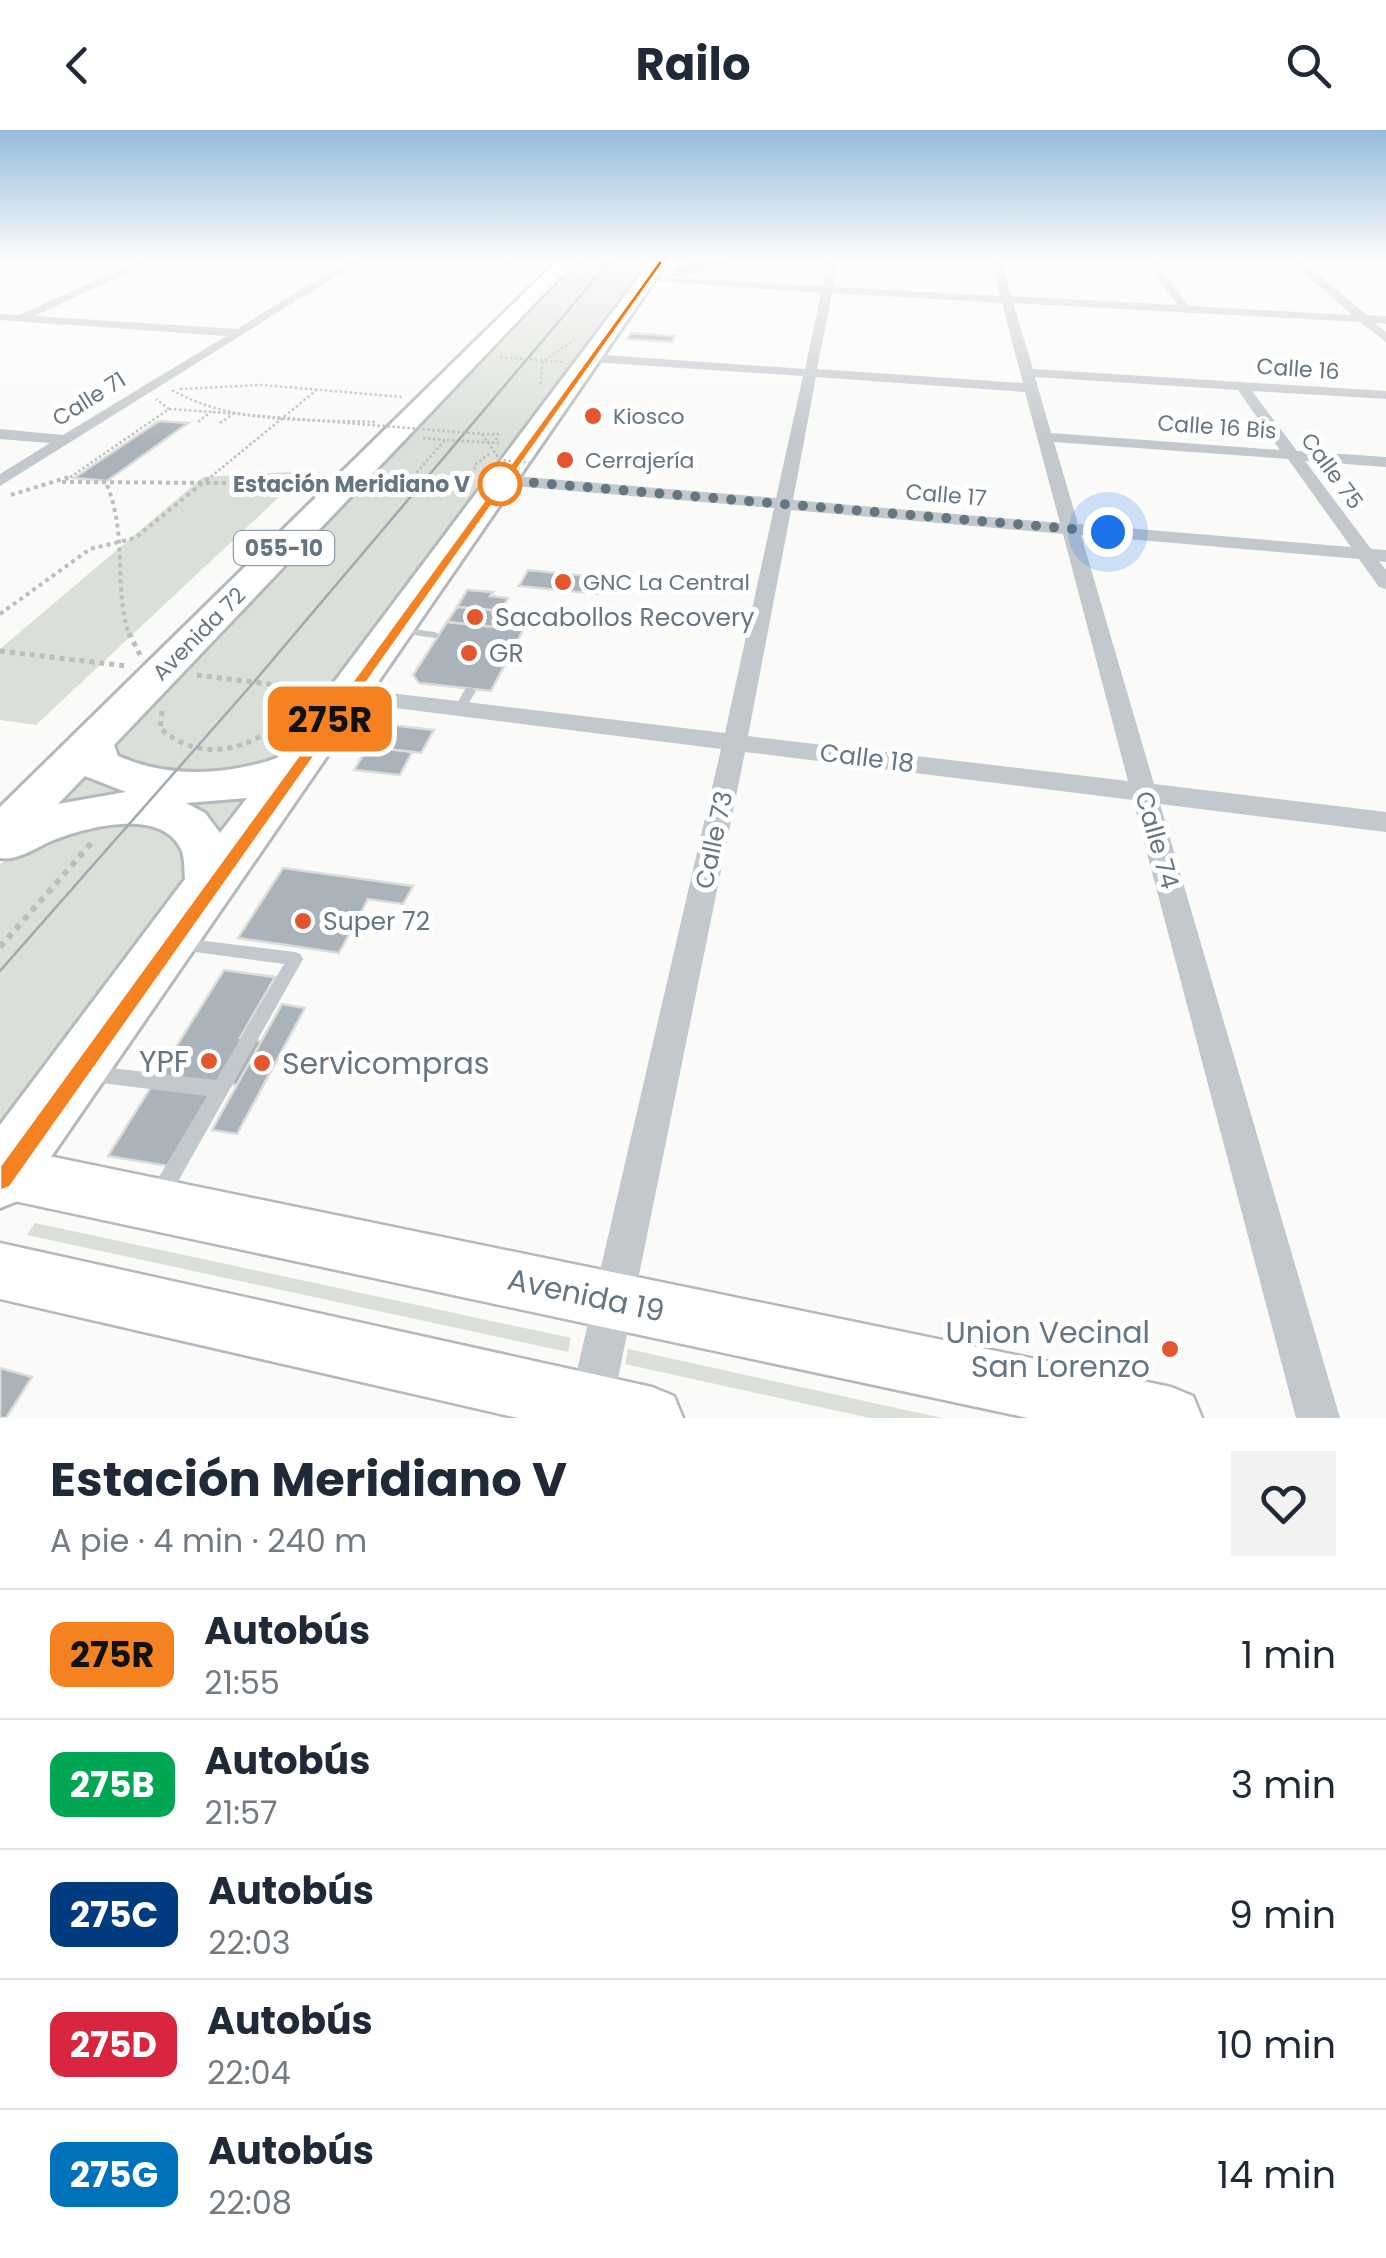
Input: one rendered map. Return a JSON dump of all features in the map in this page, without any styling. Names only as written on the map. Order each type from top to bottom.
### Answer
[{"type":"highway","name":"Avenida 72","points":[[0,835],[413,435],[431,399],[512,321]]},
{"type":"highway","points":[[1,1174],[296,767],[336,684],[394,630],[500,463],[608,321]]},
{"type":"highway","points":[[92,742],[100,765],[120,776],[162,784],[223,789],[260,782],[296,767]]},
{"type":"highway","points":[[0,846],[54,821],[123,807],[168,813],[189,824],[208,850],[210,884]]},
{"type":"main road","name":"Avenida 19","points":[[1,1174],[1171,1418]]},
{"type":"main road","points":[[0,1271],[589,1411],[652,1418]]},
{"type":"street","points":[[66,321],[240,333]]},
{"type":"street","name":"Calle 71","points":[[0,480],[259,321]]},
{"type":"street","name":"Calle 73","points":[[589,1411],[735,742],[780,503],[820,321]]},
{"type":"street","name":"Calle 74","points":[[1013,321],[1318,1418]]},
{"type":"street","points":[[1366,321],[1386,338]]},
{"type":"street","name":"Calle 16","points":[[586,353],[808,372],[1241,386],[1386,395]]},
{"type":"street","name":"Calle 75","points":[[1241,386],[1386,582]]},
{"type":"street","points":[[0,434],[66,440]]},
{"type":"street","name":"Calle 16 Bis","points":[[1045,437],[1386,462]]},
{"type":"street","name":"Calle 17","points":[[500,463],[780,503],[1386,556]]},
{"type":"street","name":"Calle 18","points":[[336,684],[735,742],[1386,822]]},
{"type":"lane","points":[[394,630],[434,635]]},
{"type":"lane","points":[[154,1204],[295,959],[169,942]]},
{"type":"lane","points":[[75,1072],[220,1089]]},
{"type":"path","points":[[507,344],[494,356],[543,360],[586,353]]},
{"type":"path","points":[[543,360],[586,353]]},
{"type":"path","points":[[533,394],[543,380],[543,360]]},
{"type":"path","points":[[146,390],[262,385],[431,399]]},
{"type":"path","points":[[0,614],[90,549],[135,538],[319,388]]},
{"type":"path","points":[[170,389],[186,400],[219,410],[286,415],[445,440],[500,463]]},
{"type":"path","points":[[146,390],[168,410]]},
{"type":"path","points":[[0,496],[32,493],[62,482],[168,410],[498,434],[500,463]]},
{"type":"path","points":[[198,422],[212,412]]},
{"type":"path","points":[[220,423],[232,415]]},
{"type":"path","points":[[484,434],[500,463]]},
{"type":"path","points":[[500,463],[506,436]]},
{"type":"path","points":[[62,482],[198,483],[368,475],[370,485],[402,488],[445,440]]},
{"type":"path","points":[[106,485],[117,505],[120,615],[145,662]]},
{"type":"path","points":[[192,674],[206,660]]},
{"type":"path","points":[[162,708],[160,728],[173,744],[190,751],[223,749],[252,741],[284,723],[336,684]]},
{"type":"path","points":[[0,946],[123,807]]},
{"type":"shaded area","points":[[519,321],[605,321],[279,762],[247,779],[120,766],[111,752],[115,742]]},
{"type":"shaded area","points":[[307,471],[36,725],[0,720],[0,649],[203,477]]},
{"type":"shaded area","points":[[87,771],[254,794],[222,837],[208,816],[180,801],[44,816]]},
{"type":"shaded area","points":[[141,819],[168,834],[182,850],[185,871],[175,901],[0,1134],[0,864],[52,834]]},
{"type":"shaded area","points":[[35,1223],[571,1338],[568,1352],[27,1235]]},
{"type":"shaded area","points":[[628,1349],[942,1418],[870,1418],[625,1364]]},
{"type":"building","points":[[631,333],[675,336],[672,342],[627,339]]},
{"type":"building","points":[[159,421],[188,423],[107,481],[74,478]]},
{"type":"building","name":"GNC La Central","points":[[528,570],[606,578],[598,594],[519,586]]},
{"type":"building","points":[[467,590],[493,592],[490,596],[508,598],[501,611],[457,607]]},
{"type":"building","name":"Sacabollos Recovery","points":[[457,607],[501,611],[493,627],[447,622]]},
{"type":"building","name":"GR","points":[[447,622],[523,630],[491,691],[419,683],[413,675]]},
{"type":"building","points":[[383,724],[434,730],[421,753],[368,747]]},
{"type":"building","points":[[368,747],[412,752],[400,775],[354,770]]},
{"type":"building","name":"Super 72","points":[[283,868],[413,886],[403,904],[368,899],[339,953],[238,938]]},
{"type":"building","name":"YPF","points":[[224,970],[275,977],[240,1038],[262,1041],[237,1085],[217,1082],[168,1166],[108,1156]]},
{"type":"building","name":"Servicompras","points":[[282,1004],[305,1008],[237,1134],[212,1130]]},
{"type":"building","points":[[0,1368],[32,1377],[6,1418],[0,1418]]},
{"type":"tram line","points":[[0,971],[254,682],[559,321]]},
{"type":"bus line","name":"275R","points":[[0,1177],[617,321]]},
{"type":"place","name":"Kiosco","points":[[593,416]]},
{"type":"place","name":"Cerrajería","points":[[565,460]]},
{"type":"place","name":"Estación Meridiano V","points":[[500,484]]},
{"type":"place","name":"GNC La Central","points":[[563,582]]},
{"type":"place","name":"Sacabollos Recovery","points":[[475,617]]},
{"type":"place","name":"GR","points":[[469,653]]},
{"type":"place","name":"Super 72","points":[[303,921]]},
{"type":"place","name":"YPF","points":[[209,1061]]},
{"type":"place","name":"Servicompras","points":[[262,1063]]},
{"type":"place","name":"Union Vecinal San Lorenzo","points":[[1170,1349]]},
{"type":"route","points":[[500,484],[503,480],[1108,532]]}]
